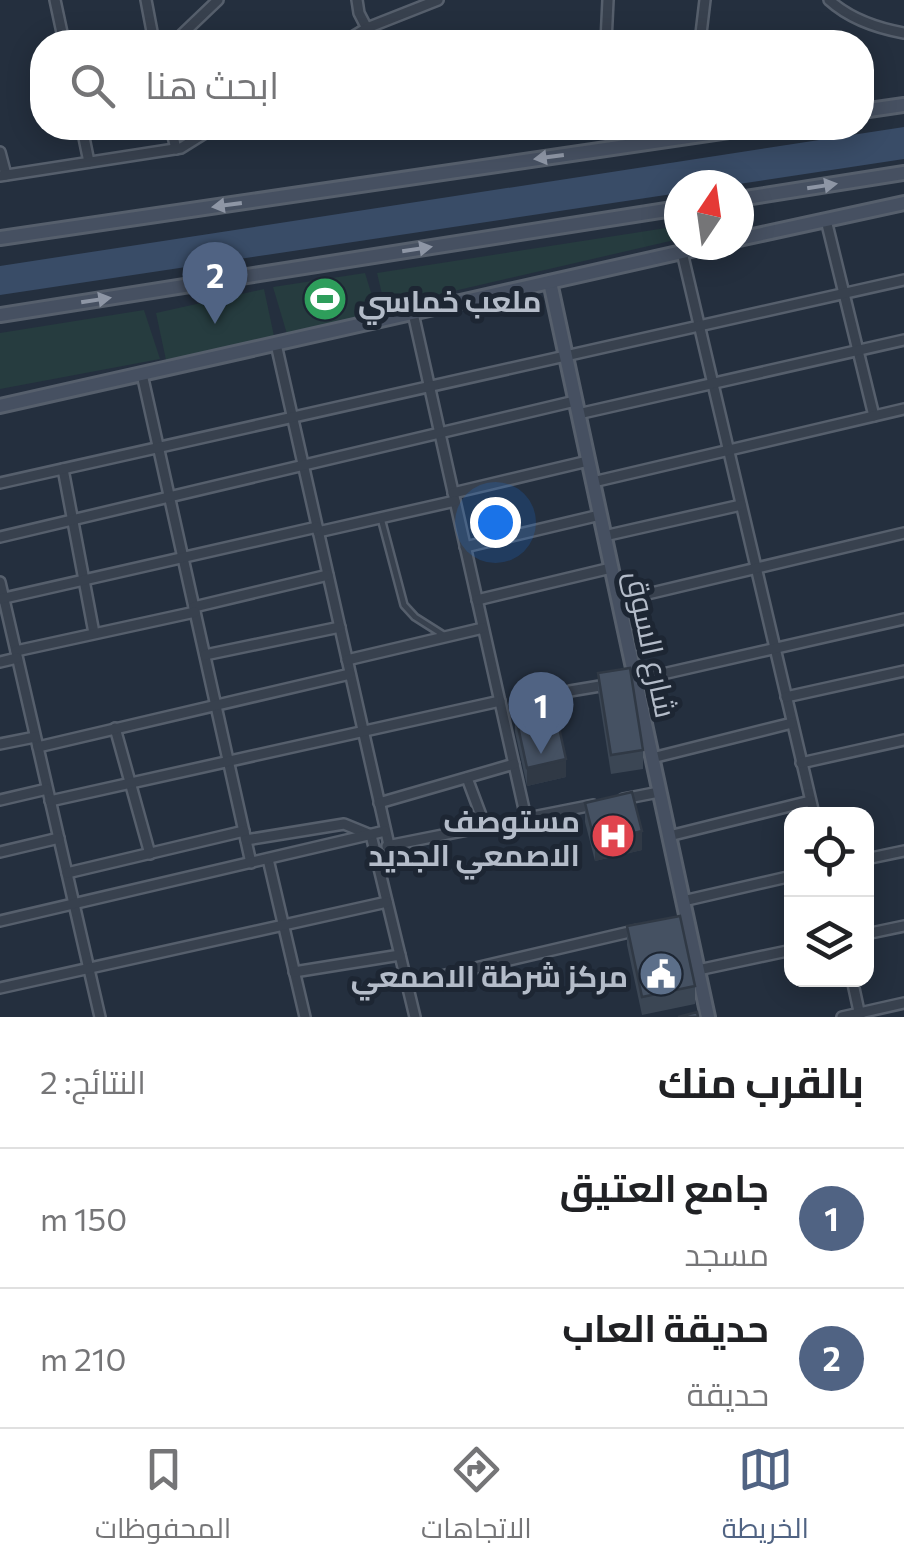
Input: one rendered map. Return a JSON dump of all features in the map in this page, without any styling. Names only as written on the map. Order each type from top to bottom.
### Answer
[{"type":"street","points":[[55,0],[61,30]]},
{"type":"street","points":[[146,0],[152,30]]},
{"type":"street","points":[[187,30],[218,0]]},
{"type":"street","points":[[357,0],[367,28]]},
{"type":"street","points":[[364,30],[438,0]]},
{"type":"street","points":[[607,30],[608,0]]},
{"type":"street","points":[[701,30],[705,0]]},
{"type":"street","points":[[828,0],[844,13],[882,29],[904,32]]},
{"type":"street","points":[[874,109],[904,104]]},
{"type":"street","points":[[84,140],[89,162]]},
{"type":"street","points":[[174,140],[176,149]]},
{"type":"street","points":[[0,152],[3,176],[176,149],[192,140]]},
{"type":"street","points":[[0,238],[667,140]]},
{"type":"street","points":[[754,197],[904,172]]},
{"type":"street","points":[[754,236],[904,202]]},
{"type":"street","points":[[0,316],[664,210]]},
{"type":"street","points":[[826,220],[874,416]]},
{"type":"street","points":[[0,406],[664,256]]},
{"type":"street","points":[[684,260],[812,807]]},
{"type":"street","points":[[0,483],[904,280]]},
{"type":"street","name":"شارع السوق","points":[[550,282],[708,1017]]},
{"type":"street","points":[[413,313],[526,818]]},
{"type":"street","points":[[0,537],[440,433],[713,383],[904,340]]},
{"type":"street","points":[[276,344],[389,845]]},
{"type":"street","points":[[142,374],[251,862]]},
{"type":"street","points":[[592,482],[904,409]]},
{"type":"street","points":[[2,598],[380,518],[588,462]]},
{"type":"street","points":[[63,469],[94,633]]},
{"type":"street","points":[[604,536],[741,504]]},
{"type":"street","points":[[465,548],[600,515]]},
{"type":"street","points":[[618,601],[902,533],[904,548]]},
{"type":"street","points":[[477,600],[611,568]]},
{"type":"street","points":[[0,662],[94,633],[328,574]]},
{"type":"street","points":[[0,582],[100,1017]]},
{"type":"street","points":[[570,691],[636,680],[904,619]]},
{"type":"street","points":[[205,655],[340,626]]},
{"type":"street","points":[[347,660],[483,628]]},
{"type":"street","points":[[786,698],[904,672]]},
{"type":"street","points":[[0,744],[115,728],[350,674]]},
{"type":"street","points":[[50,800],[500,701]]},
{"type":"street","points":[[652,758],[792,723]]},
{"type":"street","points":[[115,728],[150,854]]},
{"type":"street","points":[[802,763],[904,740]]},
{"type":"street","points":[[379,803],[514,764]]},
{"type":"street","points":[[467,778],[485,826]]},
{"type":"street","points":[[0,800],[48,789]]},
{"type":"street","points":[[374,848],[660,792]]},
{"type":"street","points":[[669,836],[810,801]]},
{"type":"street","points":[[67,874],[245,836],[344,824],[371,834]]},
{"type":"street","points":[[0,921],[385,831]]},
{"type":"street","points":[[371,834],[414,1016],[403,1017]]},
{"type":"street","points":[[0,852],[59,838]]},
{"type":"street","points":[[874,858],[904,851]]},
{"type":"street","points":[[268,859],[305,1017]]},
{"type":"street","points":[[683,901],[784,878]]},
{"type":"street","points":[[0,988],[387,902]]},
{"type":"street","points":[[668,923],[687,918]]},
{"type":"street","points":[[874,932],[904,926]]},
{"type":"street","points":[[407,984],[649,927]]},
{"type":"street","points":[[698,970],[784,952]]},
{"type":"street","points":[[294,972],[400,955]]},
{"type":"street","points":[[854,987],[860,1015]]},
{"type":"street","points":[[842,1017],[904,1003]]},
{"type":"lane","points":[[380,518],[404,604],[415,617],[446,636]]},
{"type":"green space","points":[[664,228],[664,242],[385,307],[377,273]]},
{"type":"green space","name":"ملعب خماسي","points":[[365,273],[377,312],[287,334],[273,287]]},
{"type":"green space","points":[[264,289],[274,336],[166,360],[156,313]]},
{"type":"green space","points":[[144,310],[160,359],[0,389],[0,333]]},
{"type":"water","points":[[904,127],[904,159],[754,182],[754,170],[664,170],[664,195],[0,295],[0,266],[819,140],[874,140],[874,132]]},
{"type":"building","points":[[630,668],[643,750],[611,755],[598,673]]},
{"type":"building","points":[[554,705],[566,759],[527,768],[515,713]]},
{"type":"building","points":[[632,792],[642,831],[595,843],[585,803]]},
{"type":"building","name":"مركز شرطة الاصمعي","points":[[680,916],[695,986],[642,997],[627,926]]},
{"type":"place","name":"ملعب خماسي","points":[[325,299]]},
{"type":"place","name":"حديقة العاب","points":[[215,324]]},
{"type":"place","name":"جامع العتيق","points":[[541,754]]},
{"type":"place","name":"مستوصف الاصمعي الجديد","points":[[613,836]]},
{"type":"place","name":"مركز شرطة الاصمعي","points":[[661,974]]}]
